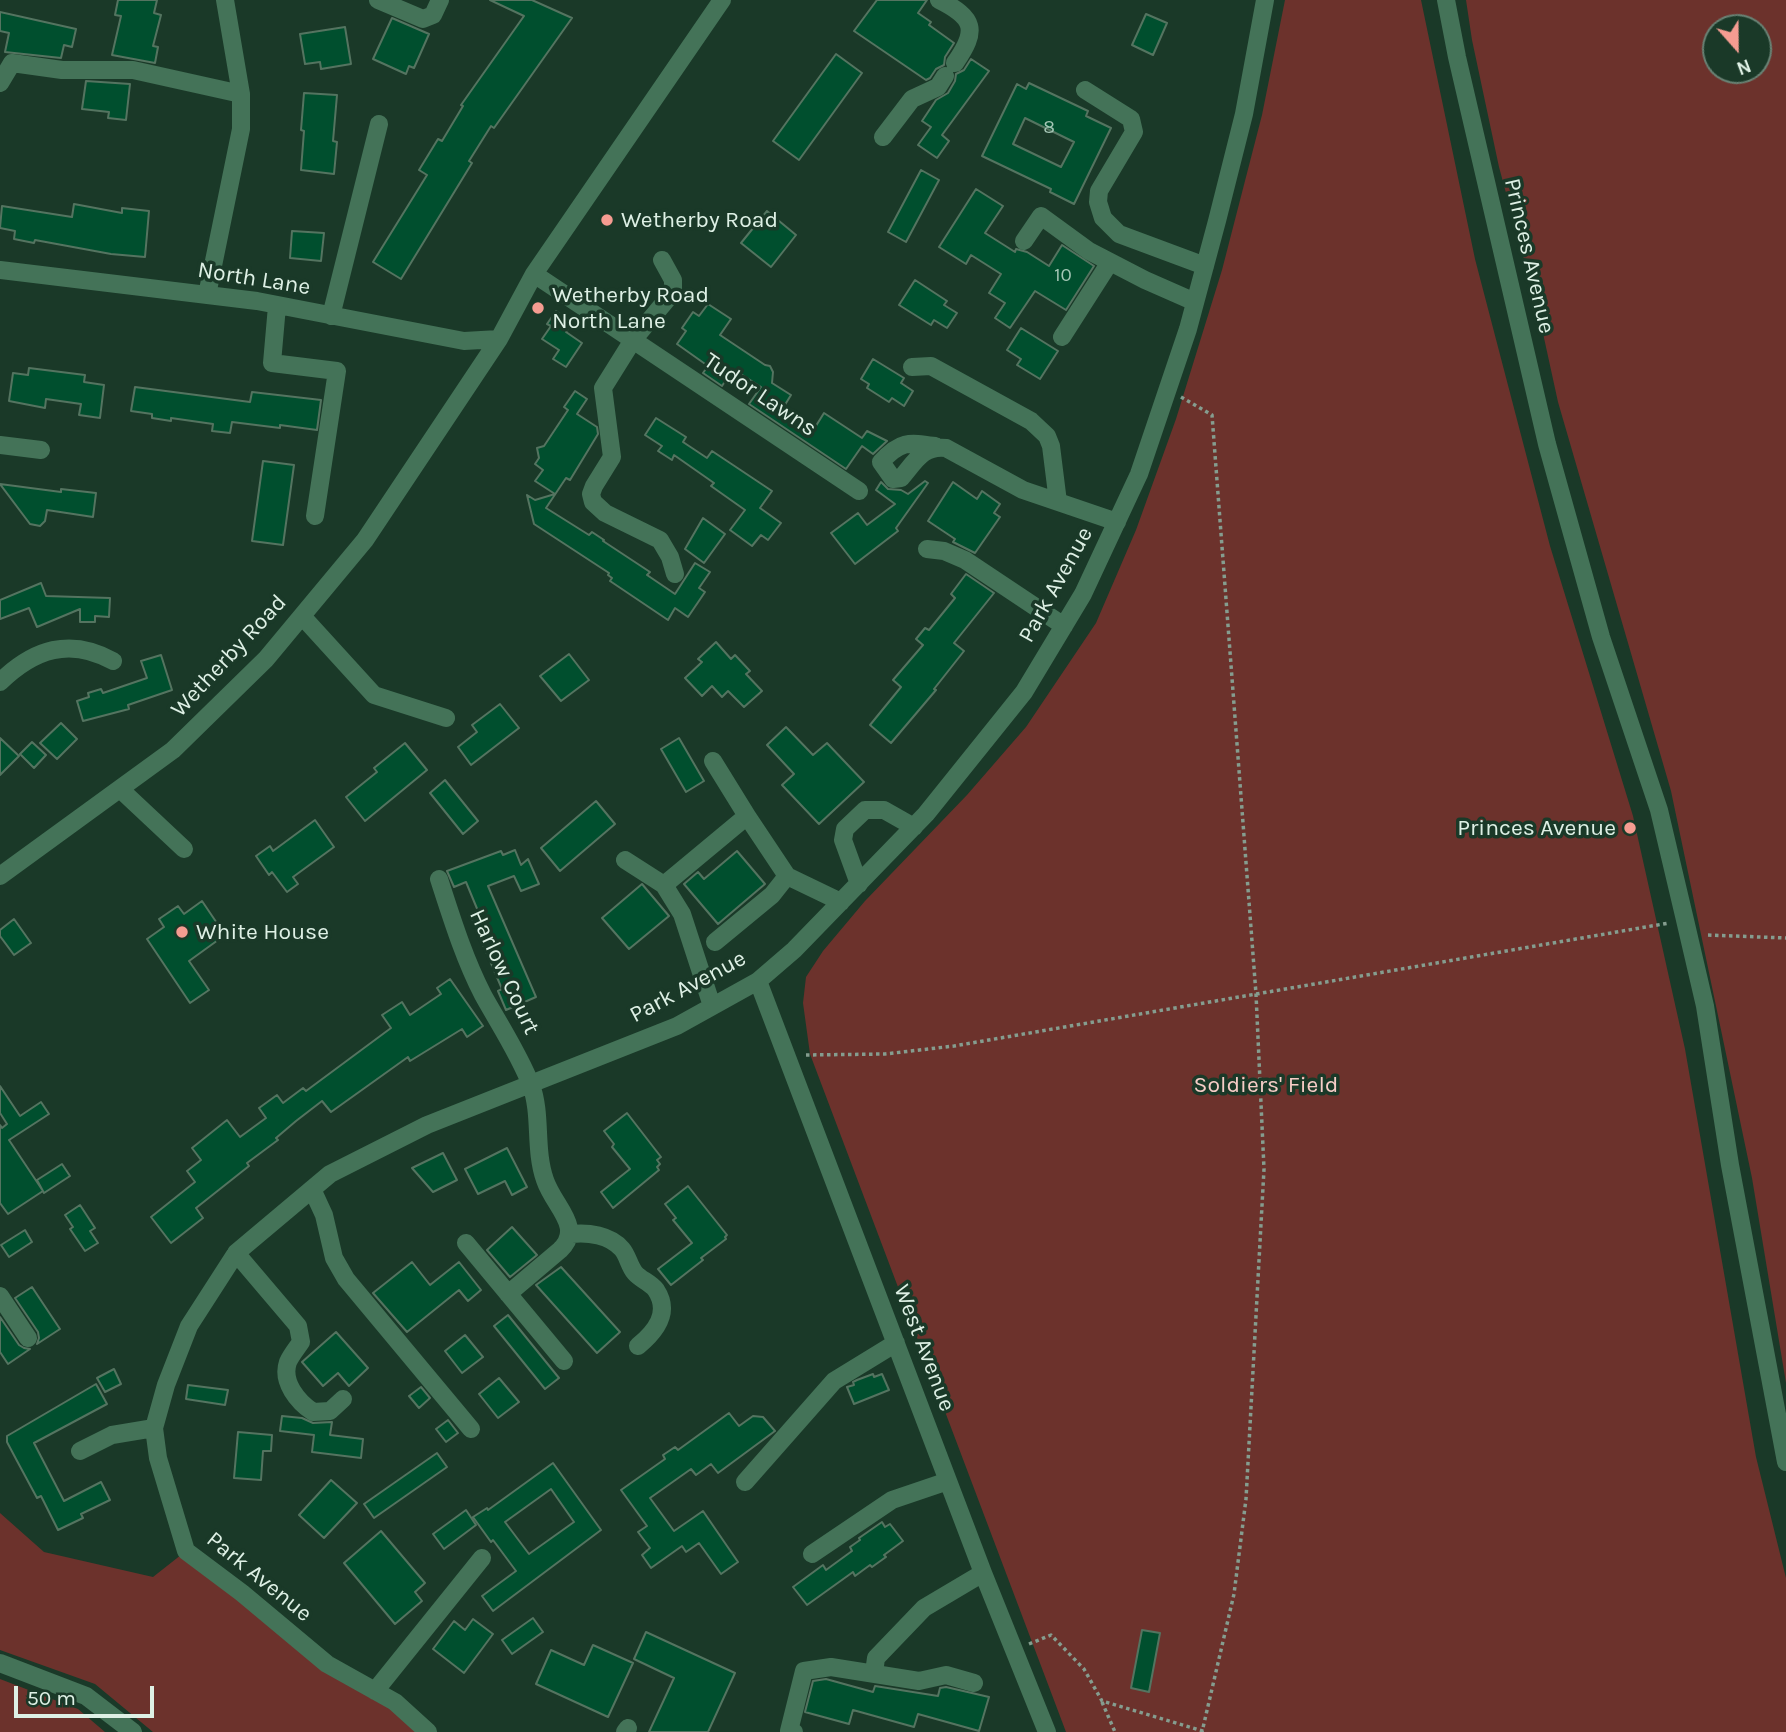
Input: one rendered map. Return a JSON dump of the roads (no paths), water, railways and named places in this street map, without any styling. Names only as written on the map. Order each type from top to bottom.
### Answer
[{"type":"street","points":[[207,295],[241,129],[241,94],[225,0]]},
{"type":"street","points":[[378,0],[423,19],[433,15],[440,0]]},
{"type":"street","name":"Wetherby Road","points":[[0,876],[173,750],[266,659],[365,541],[499,338],[534,274],[722,0]]},
{"type":"street","points":[[883,137],[912,99],[938,87],[970,39],[969,22],[958,9],[939,0]]},
{"type":"street","name":"Park Avenue","points":[[428,1732],[395,1702],[327,1664],[243,1593],[186,1551],[158,1458],[154,1428],[166,1385],[189,1325],[236,1253],[330,1174],[427,1125],[677,1026],[758,981],[794,950],[914,827],[1024,692],[1083,594],[1139,474],[1205,266],[1244,114],[1265,0]]},
{"type":"street","name":"Princes Avenue","points":[[1446,0],[1548,444],[1601,637],[1659,810],[1687,927],[1705,1006],[1730,1165],[1786,1462]]},
{"type":"street","points":[[0,83],[12,63],[62,70],[133,70],[241,94]]},
{"type":"street","points":[[1085,90],[1131,119],[1134,132],[1099,191],[1098,202],[1103,218],[1119,234],[1205,266]]},
{"type":"street","points":[[331,316],[379,124]]},
{"type":"street","points":[[1024,241],[1041,216],[1089,251],[1195,302]]},
{"type":"street","points":[[662,260],[673,280],[669,297],[633,340],[603,388],[612,457],[591,494],[593,502],[611,517],[660,540],[676,574]]},
{"type":"street","points":[[1062,337],[1110,262]]},
{"type":"street","name":"North Lane","points":[[0,270],[207,295],[464,341],[499,338]]},
{"type":"street","name":"Tudor Lawns","points":[[534,274],[859,491]]},
{"type":"street","points":[[278,306],[272,363],[337,371],[316,516]]},
{"type":"street","points":[[912,367],[931,366],[1031,421],[1040,429],[1051,446],[1058,502]]},
{"type":"street","points":[[0,444],[41,450]]},
{"type":"street","points":[[935,446],[946,448],[1023,490],[1117,522]]},
{"type":"street","points":[[928,549],[944,551],[965,560],[1064,626]]},
{"type":"street","points":[[302,616],[374,695],[446,718]]},
{"type":"street","points":[[5,677],[36,655],[57,648],[78,648],[96,652],[113,661]]},
{"type":"street","points":[[713,761],[786,876],[841,902]]},
{"type":"street","points":[[120,789],[184,849]]},
{"type":"street","points":[[859,884],[843,841],[845,829],[865,810],[884,810],[914,827]]},
{"type":"street","points":[[664,884],[747,816]]},
{"type":"street","points":[[625,860],[664,884],[682,914],[712,1006]]},
{"type":"street","points":[[715,942],[772,895],[786,876]]},
{"type":"street","name":"Harlow Court","points":[[439,879],[458,940],[530,1084],[537,1104],[538,1152],[544,1178],[551,1196],[569,1225],[571,1234]]},
{"type":"street","name":"West Avenue","points":[[758,981],[948,1481],[1047,1732]]},
{"type":"street","points":[[312,1189],[324,1215],[334,1258],[346,1279],[471,1429]]},
{"type":"street","points":[[508,1294],[568,1243],[571,1234],[594,1234],[616,1244],[625,1254],[634,1272],[656,1290],[660,1300],[660,1323],[653,1334],[638,1346]]},
{"type":"street","points":[[466,1243],[564,1361]]},
{"type":"street","points":[[236,1253],[298,1326],[301,1342],[288,1362],[287,1373],[293,1393],[313,1412],[330,1411],[343,1399]]},
{"type":"street","points":[[0,1296],[28,1338]]},
{"type":"street","points":[[745,1482],[834,1381],[896,1343]]},
{"type":"street","points":[[80,1451],[112,1435],[154,1428]]},
{"type":"street","points":[[812,1554],[892,1500],[948,1481]]},
{"type":"street","points":[[375,1691],[482,1558]]},
{"type":"street","points":[[874,1672],[876,1658],[924,1608],[984,1573]]},
{"type":"street","points":[[0,1663],[86,1696],[132,1732]]},
{"type":"street","points":[[794,1732],[789,1731],[804,1671],[831,1667],[919,1681],[946,1675],[974,1683]]},
{"type":"place","name":"Wetherby Road","points":[[607,220]]},
{"type":"place","name":"Wetherby Road North Lane","points":[[538,308]]},
{"type":"place","name":"Princes Avenue","points":[[1630,828]]},
{"type":"place","name":"White House","points":[[182,932]]},
{"type":"park label","name":"Soldiers' Field","points":[[1266,1085]]}]
